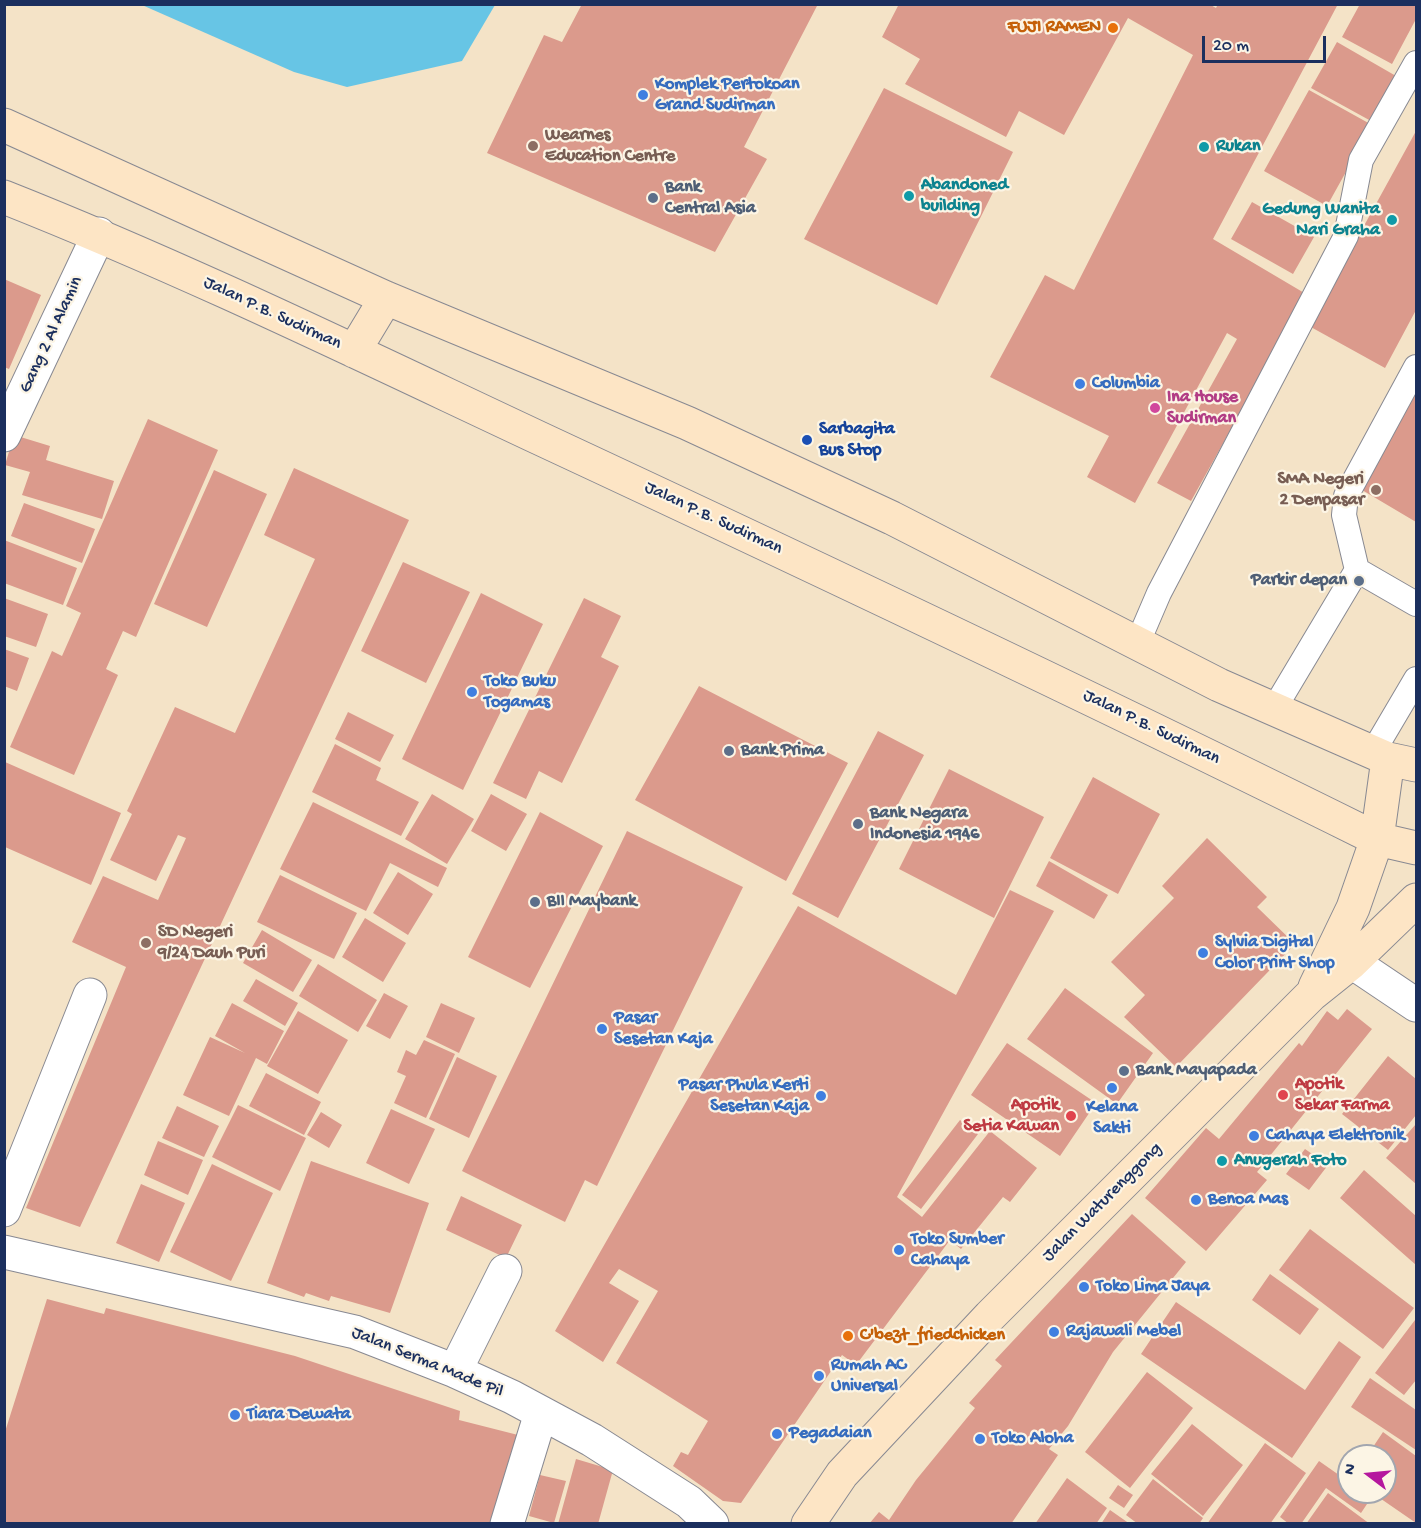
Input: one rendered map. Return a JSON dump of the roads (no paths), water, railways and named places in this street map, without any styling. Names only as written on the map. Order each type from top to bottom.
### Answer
[{"type":"street","points":[[4,125],[386,298],[687,423],[892,518],[1219,685],[1392,758],[1377,839],[1353,908],[1312,994]]},
{"type":"street","name":"Jalan P.B. Sudirman","points":[[4,197],[99,234],[926,618],[1377,839],[1416,848]]},
{"type":"street","name":"Gang 2 Al Alamin","points":[[4,435],[99,234]]},
{"type":"street","points":[[354,351],[386,298]]},
{"type":"street","name":"Jalan Waturenggong","points":[[808,1524],[842,1474],[990,1316],[1312,994],[1352,962],[1416,900]]},
{"type":"street","points":[[1352,962],[1416,1005]]},
{"type":"street","points":[[4,1210],[90,995]]},
{"type":"street","name":"Jalan Serma Made Pil","points":[[4,1252],[355,1332],[455,1371],[592,1440],[679,1496],[712,1524]]},
{"type":"street","points":[[455,1371],[506,1272]]},
{"type":"street","points":[[507,1524],[541,1413]]},
{"type":"lane","points":[[1138,642],[1159,593],[1346,236],[1360,160],[1416,63]]},
{"type":"lane","points":[[1274,709],[1357,570],[1344,515],[1346,496],[1416,367]]},
{"type":"lane","points":[[1357,570],[1416,604]]},
{"type":"lane","points":[[1392,758],[1416,679]]},
{"type":"water","points":[[142,5],[495,5],[462,61],[347,87],[294,72]]},
{"type":"place","name":"FUJI RAMEN","points":[[1113,28]]},
{"type":"place","name":"Komplek Pertokoan Grand Sudirman","points":[[643,95]]},
{"type":"place","name":"Wearnes Education Centre","points":[[533,146]]},
{"type":"place","name":"Rukan","points":[[1204,147]]},
{"type":"place","name":"Abandoned building","points":[[909,196]]},
{"type":"place","name":"Bank Central Asia","points":[[653,198]]},
{"type":"place","name":"Gedung Wanita Nari Graha","points":[[1392,220]]},
{"type":"place","name":"Columbia","points":[[1080,384]]},
{"type":"place","name":"Ina House Sudirman","points":[[1155,408]]},
{"type":"place","name":"Sarbagita Bus Stop","points":[[807,440]]},
{"type":"place","name":"SMA Negeri 2 Denpasar","points":[[1376,490]]},
{"type":"place","name":"Parkir depan","points":[[1359,581]]},
{"type":"place","name":"Toko Buku Togamas","points":[[472,692]]},
{"type":"place","name":"Bank Prima","points":[[729,751]]},
{"type":"place","name":"Bank Negara Indonesia 1946","points":[[858,824]]},
{"type":"place","name":"BII Maybank","points":[[535,902]]},
{"type":"place","name":"SD Negeri 9/24 Dauh Puri","points":[[146,943]]},
{"type":"place","name":"Sylvia Digital Color Print Shop","points":[[1203,953]]},
{"type":"place","name":"Pasar Sesetan Kaja","points":[[602,1029]]},
{"type":"place","name":"Bank Mayapada","points":[[1124,1071]]},
{"type":"place","name":"Kelana Sakti","points":[[1112,1088]]},
{"type":"place","name":"Apotik Sekar Farma","points":[[1283,1095]]},
{"type":"place","name":"Pasar Phula Kerti Sesetan Kaja","points":[[821,1096]]},
{"type":"place","name":"Apotik Setia Kawan","points":[[1071,1116]]},
{"type":"place","name":"Cahaya Elektronik","points":[[1254,1136]]},
{"type":"place","name":"Anugerah Foto","points":[[1222,1161]]},
{"type":"place","name":"Benoa Mas","points":[[1196,1200]]},
{"type":"place","name":"Toko Sumber Cahaya","points":[[899,1250]]},
{"type":"place","name":"Toko Lima Jaya","points":[[1084,1287]]},
{"type":"place","name":"Rajawali Mebel","points":[[1054,1332]]},
{"type":"place","name":"C'bezt_friedchicken","points":[[848,1336]]},
{"type":"place","name":"Rumah AC Universal","points":[[819,1376]]},
{"type":"place","name":"Tiara Dewata","points":[[235,1415]]},
{"type":"place","name":"Pegadaian","points":[[777,1434]]},
{"type":"place","name":"Toko Aloha","points":[[980,1439]]}]
